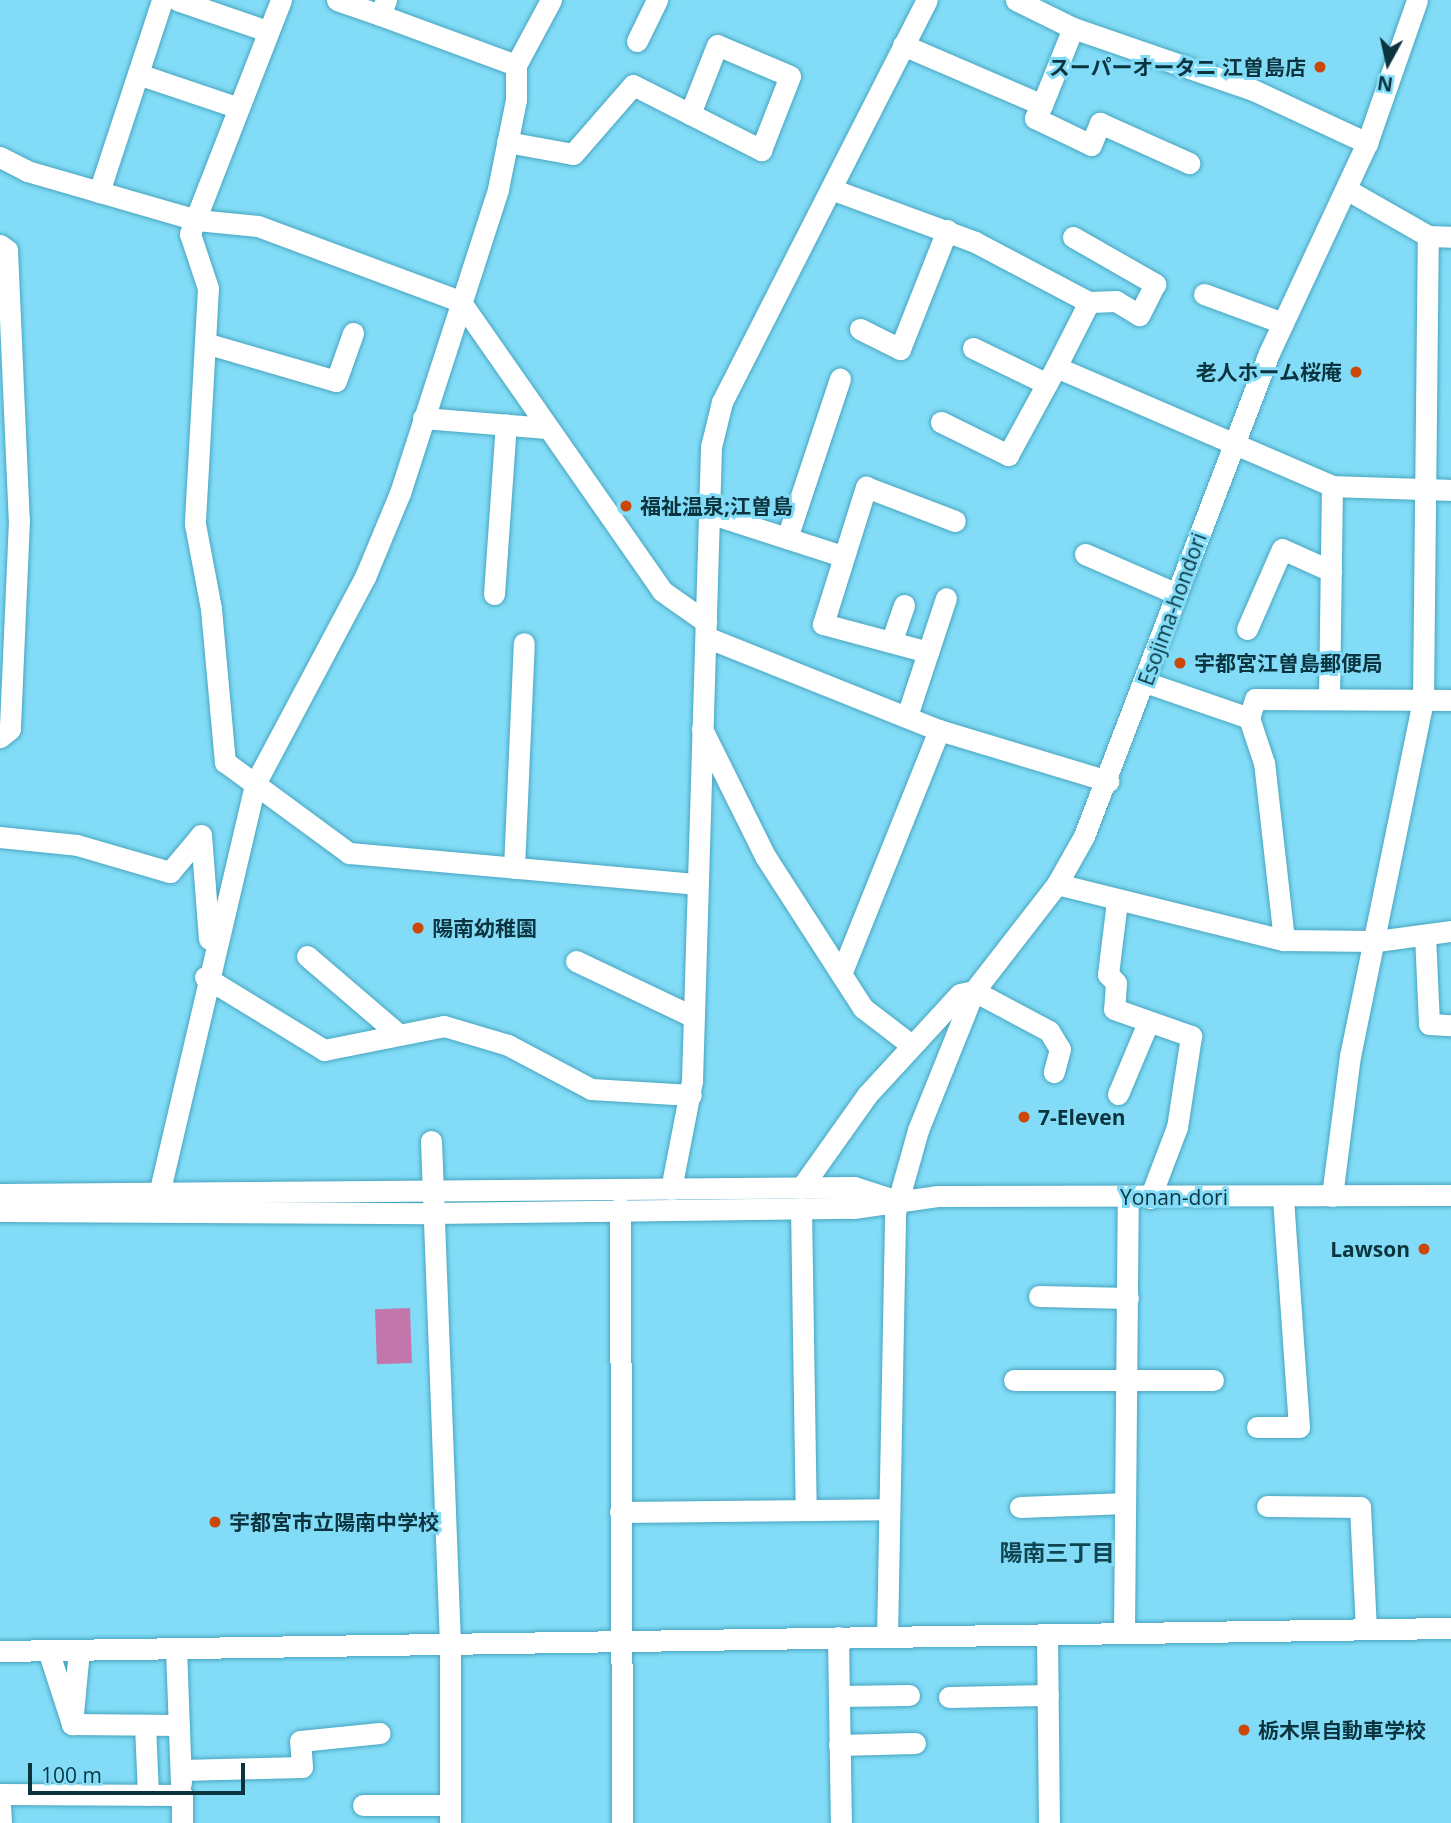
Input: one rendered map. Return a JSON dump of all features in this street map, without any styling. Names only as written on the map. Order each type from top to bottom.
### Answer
[{"type":"street","points":[[99,192],[162,0]]},
{"type":"street","points":[[177,0],[267,31]]},
{"type":"street","points":[[281,0],[236,107],[190,234],[208,288],[195,524],[211,609],[225,762],[256,782],[349,853],[696,884]]},
{"type":"street","points":[[337,0],[383,8],[516,65]]},
{"type":"street","points":[[157,1202],[208,968],[256,782],[365,578],[423,418],[508,142],[516,65],[551,0]]},
{"type":"street","points":[[637,41],[657,0]]},
{"type":"street","points":[[671,1189],[691,1095],[700,724],[706,629],[711,447],[722,402],[927,0]]},
{"type":"street","points":[[1016,0],[1073,28],[1253,90],[1367,143]]},
{"type":"street","name":"Esojima-hondori","points":[[887,1637],[888,1509],[898,1201],[935,1081],[974,991],[1057,884],[1108,781],[1233,446],[1283,323],[1367,143],[1418,0]]},
{"type":"street","points":[[1073,28],[1035,118],[1091,145],[1100,124],[1189,163]]},
{"type":"street","points":[[508,142],[573,154],[633,85],[690,114],[761,150],[790,76],[717,45],[690,114]]},
{"type":"street","points":[[904,45],[1042,105]]},
{"type":"street","points":[[138,74],[236,107]]},
{"type":"street","points":[[0,156],[27,171],[197,220],[258,226],[460,300],[662,590],[706,629],[939,730],[1108,781]]},
{"type":"street","points":[[831,189],[947,230],[1089,302],[1116,301],[1139,315],[1155,284],[1073,237]]},
{"type":"street","points":[[1346,189],[1428,236],[1451,237]]},
{"type":"street","points":[[860,329],[901,349],[947,230]]},
{"type":"street","points":[[1332,1196],[1349,1056],[1377,941],[1423,699],[1428,236]]},
{"type":"street","points":[[0,245],[7,250],[19,520],[10,729],[0,737]]},
{"type":"street","points":[[1204,294],[1283,323]]},
{"type":"street","points":[[941,422],[1008,455],[1089,302]]},
{"type":"street","points":[[205,343],[336,381],[353,333]]},
{"type":"street","points":[[973,348],[1051,375],[1332,486],[1451,490]]},
{"type":"street","points":[[787,538],[839,379]]},
{"type":"street","points":[[423,418],[547,428]]},
{"type":"street","points":[[494,594],[506,424]]},
{"type":"street","points":[[1329,699],[1332,486]]},
{"type":"street","points":[[928,652],[892,640],[882,644],[823,624],[842,556],[866,487],[955,521]]},
{"type":"street","points":[[709,513],[842,556]]},
{"type":"street","points":[[1247,629],[1282,549],[1331,571]]},
{"type":"street","points":[[1085,554],[1177,594]]},
{"type":"street","points":[[907,716],[946,598]]},
{"type":"street","points":[[892,640],[905,605]]},
{"type":"street","points":[[514,867],[524,643]]},
{"type":"street","points":[[1145,682],[1249,718]]},
{"type":"street","points":[[1284,940],[1264,763],[1249,718],[1255,699],[1451,700]]},
{"type":"street","points":[[700,724],[765,856],[841,974],[877,1022],[910,1044]]},
{"type":"street","points":[[841,974],[939,730]]},
{"type":"street","points":[[0,837],[77,845],[170,872],[201,835],[208,968]]},
{"type":"street","points":[[1057,884],[1117,901],[1284,940],[1377,941],[1451,931]]},
{"type":"street","points":[[1117,901],[1108,974],[1116,984],[1114,1009],[1147,1025],[1191,1036],[1177,1127],[1150,1198]]},
{"type":"street","points":[[1425,934],[1429,1024],[1451,1025]]},
{"type":"street","points":[[307,956],[398,1034]]},
{"type":"street","points":[[576,961],[692,1016]]},
{"type":"street","points":[[208,968],[324,1050],[444,1026],[508,1045],[591,1089],[691,1095]]},
{"type":"street","points":[[806,1510],[801,1198],[830,1141],[910,1044],[960,994],[974,991],[1049,1031],[1060,1049],[1054,1072]]},
{"type":"street","points":[[1118,1094],[1147,1025]]},
{"type":"street","points":[[363,1805],[450,1814],[450,1644],[431,1141]]},
{"type":"street","points":[[0,1211],[432,1189],[671,1189],[801,1198]]},
{"type":"street","points":[[0,1194],[433,1213],[620,1208],[801,1198]]},
{"type":"street","name":"Yonan-dori","points":[[801,1198],[898,1201],[1451,1195]]},
{"type":"street","points":[[1256,1427],[1299,1427],[1283,1196]]},
{"type":"street","points":[[1124,1633],[1128,1198]]},
{"type":"street","points":[[620,1208],[622,1823]]},
{"type":"street","points":[[1039,1296],[1128,1298]]},
{"type":"street","points":[[1014,1380],[1213,1380]]},
{"type":"street","points":[[1020,1507],[1125,1503]]},
{"type":"street","points":[[1267,1506],[1360,1507],[1366,1629]]},
{"type":"street","points":[[620,1512],[888,1509]]},
{"type":"street","points":[[0,1651],[1451,1628]]},
{"type":"street","points":[[1047,1634],[1049,1823]]},
{"type":"street","points":[[838,1637],[841,1823]]},
{"type":"street","points":[[176,1648],[182,1823]]},
{"type":"street","points":[[48,1650],[72,1724]]},
{"type":"street","points":[[72,1724],[79,1650]]},
{"type":"street","points":[[839,1696],[909,1695]]},
{"type":"street","points":[[949,1697],[1048,1695]]},
{"type":"street","points":[[72,1724],[179,1725]]},
{"type":"street","points":[[145,1725],[148,1795]]},
{"type":"street","points":[[181,1770],[302,1767],[300,1741],[380,1733]]},
{"type":"street","points":[[839,1745],[915,1743]]},
{"type":"street","points":[[0,1794],[181,1796]]},
{"type":"street","points":[[0,1804],[1,1823]]},
{"type":"shaded area","points":[[410,1308],[412,1363],[377,1364],[375,1309]]},
{"type":"place","name":"スーパーオータニ 江曽島店","points":[[1320,67]]},
{"type":"place","name":"老人ホーム桜庵","points":[[1356,372]]},
{"type":"place","name":"福祉温泉;江曽島","points":[[626,506]]},
{"type":"place","name":"宇都宮江曽島郵便局","points":[[1180,663]]},
{"type":"place","name":"陽南幼稚園","points":[[418,928]]},
{"type":"place","name":"7-Eleven","points":[[1024,1117]]},
{"type":"place","name":"Lawson","points":[[1424,1249]]},
{"type":"place","name":"宇都宮市立陽南中学校","points":[[215,1522]]},
{"type":"place","name":"栃木県自動車学校","points":[[1244,1730]]},
{"type":"district","name":"陽南三丁目","points":[[1057,1552]]}]
